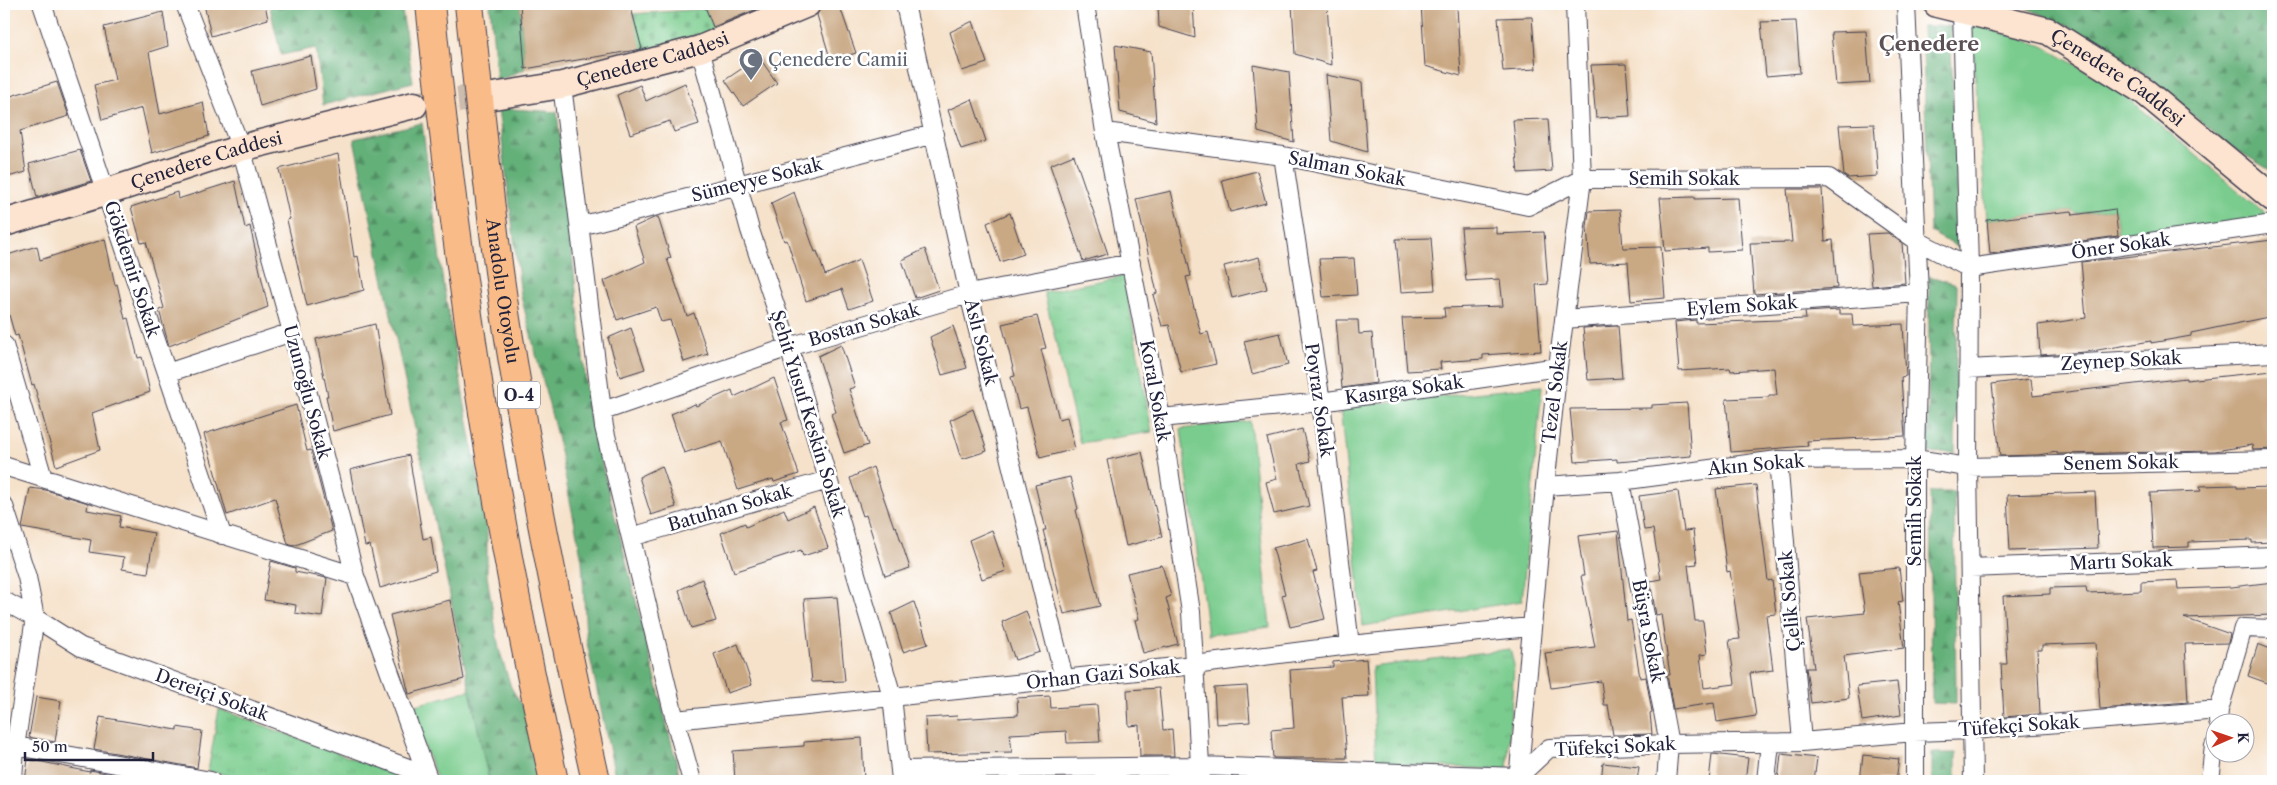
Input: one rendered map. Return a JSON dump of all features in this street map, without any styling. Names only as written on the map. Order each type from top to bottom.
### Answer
[{"type":"highway","name":"O-4","points":[[430,4],[445,148],[472,337],[520,618],[554,781]]},
{"type":"highway","name":"Anadolu Otoyolu","points":[[469,4],[509,336],[559,610],[596,781]]},
{"type":"street","name":"Gökdemir Sokak","points":[[42,4],[222,534]]},
{"type":"street","name":"Uzunoğlu Sokak","points":[[185,4],[241,148],[292,332],[355,576],[428,778]]},
{"type":"street","name":"Çenedere Caddesi","points":[[493,96],[562,85],[700,49],[807,4]]},
{"type":"street","name":"Aslı Sokak","points":[[905,4],[969,294],[1064,678]]},
{"type":"street","name":"Koral Sokak","points":[[1085,4],[1105,132],[1161,418],[1191,612],[1201,774]]},
{"type":"street","name":"Tezel Sokak","points":[[1518,779],[1530,627],[1545,486],[1582,179],[1575,4]]},
{"type":"street","name":"Semih Sokak","points":[[1906,4],[1919,293],[1915,459],[1915,781]]},
{"type":"street","name":"Çenedere Caddesi","points":[[1937,4],[2048,31],[2145,92],[2273,198]]},
{"type":"street","points":[[1962,10],[1969,268],[1968,467],[1973,781]]},
{"type":"street","name":"Şehit Yusuf Keskin Sokak","points":[[700,49],[750,230],[789,347],[892,696],[901,776]]},
{"type":"street","points":[[562,85],[604,427],[675,720],[692,781]]},
{"type":"street","name":"Çenedere Caddesi","points":[[4,223],[107,192],[241,148],[414,105]]},
{"type":"street","name":"Salman Sokak","points":[[1105,132],[1283,156],[1528,206],[1582,179]]},
{"type":"street","name":"Sümeyye Sokak","points":[[580,226],[934,134]]},
{"type":"street","name":"Poyraz Sokak","points":[[1283,156],[1321,402],[1350,645]]},
{"type":"street","name":"Semih Sokak","points":[[1582,179],[1829,178],[1916,240],[1969,268]]},
{"type":"street","name":"Öner Sokak","points":[[1969,268],[2273,224]]},
{"type":"street","name":"Bostan Sokak","points":[[603,411],[789,347],[969,294],[1131,263]]},
{"type":"street","name":"Eylem Sokak","points":[[1564,319],[1919,293]]},
{"type":"street","points":[[166,373],[292,332]]},
{"type":"street","points":[[4,346],[43,478]]},
{"type":"street","name":"Zeynep Sokak","points":[[1968,369],[2273,353]]},
{"type":"street","name":"Kasırga Sokak","points":[[1161,418],[1321,402],[1558,368]]},
{"type":"street","name":"Akın Sokak","points":[[1545,486],[1620,480],[1778,460],[1915,459],[1968,467]]},
{"type":"street","name":"Çelik Sokak","points":[[1778,460],[1802,742]]},
{"type":"street","name":"Senem Sokak","points":[[1968,467],[2273,460]]},
{"type":"street","points":[[4,466],[355,576]]},
{"type":"street","name":"Batuhan Sokak","points":[[631,537],[828,480]]},
{"type":"street","name":"Büşra Sokak","points":[[1620,480],[1669,744],[1666,781]]},
{"type":"street","points":[[4,506],[27,577],[36,618],[9,746],[13,781]]},
{"type":"street","name":"Martı Sokak","points":[[1970,568],[2273,556]]},
{"type":"street","name":"Dereiçi Sokak","points":[[4,601],[36,618],[81,648],[428,778]]},
{"type":"street","name":"Orhan Gazi Sokak","points":[[675,720],[1194,665],[1350,645],[1530,627]]},
{"type":"street","points":[[2219,712],[2243,628],[2273,629]]},
{"type":"street","name":"Tüfekçi Sokak","points":[[1518,779],[1549,748],[1802,742],[1914,732],[2204,717]]},
{"type":"street","points":[[1766,781],[1770,743]]},
{"type":"street","points":[[9,746],[211,781]]},
{"type":"street","points":[[2210,781],[2212,762]]},
{"type":"street","points":[[901,776],[1201,774],[1518,779]]},
{"type":"green space","points":[[269,4],[401,4],[413,82],[323,105],[316,48],[281,55]]},
{"type":"green space","points":[[490,4],[520,4],[525,69],[497,81]]},
{"type":"green space","points":[[2017,4],[2273,4],[2273,172],[2227,144],[2146,75],[2066,25]]},
{"type":"green space","points":[[706,9],[718,41],[645,63],[632,14]]},
{"type":"green space","points":[[1971,23],[2043,46],[2115,87],[2273,220],[2119,243],[2115,209],[2076,214],[2072,211],[1987,220]]},
{"type":"green space","points":[[1922,26],[1950,26],[1960,248],[1930,232]]},
{"type":"green space","points":[[498,108],[557,112],[589,413],[681,781],[616,781],[586,638],[582,560],[557,436],[521,296]]},
{"type":"green space","points":[[422,123],[443,283],[487,528],[487,576],[499,649],[511,687],[528,717],[542,781],[489,781],[354,139]]},
{"type":"green space","points":[[1124,276],[1152,432],[1080,443],[1044,292]]},
{"type":"green space","points":[[1929,276],[1957,284],[1955,452],[1928,453]]},
{"type":"green space","points":[[1542,386],[1522,601],[1363,626],[1340,407]]},
{"type":"green space","points":[[1250,421],[1270,627],[1208,635],[1181,429]]},
{"type":"green space","points":[[1930,492],[1954,492],[1956,704],[1932,703]]},
{"type":"green space","points":[[1510,649],[1514,665],[1507,770],[1376,763],[1372,667]]},
{"type":"green space","points":[[470,690],[489,781],[438,781],[409,707]]},
{"type":"green space","points":[[219,709],[413,781],[257,781],[208,771]]},
{"type":"green space","points":[[1932,753],[1956,753],[1956,781],[1932,781]]},
{"type":"building","points":[[204,4],[265,4],[268,19],[211,36]]},
{"type":"building","points":[[520,4],[630,4],[642,49],[525,69]]},
{"type":"building","points":[[704,4],[769,4],[713,27]]},
{"type":"building","points":[[822,4],[839,4],[856,53],[831,61],[817,15]]},
{"type":"building","points":[[1158,4],[1193,4],[1195,38],[1159,27]]},
{"type":"building","points":[[1292,4],[1327,4],[1331,65],[1295,54]]},
{"type":"building","points":[[1421,4],[1441,4],[1457,7],[1461,76],[1425,66]]},
{"type":"building","points":[[163,12],[168,46],[149,52],[160,114],[203,102],[209,136],[152,153],[142,108],[102,120],[94,85],[115,80],[104,27]]},
{"type":"building","points":[[1532,17],[1536,69],[1503,71],[1498,18]]},
{"type":"building","points":[[973,21],[987,63],[962,71],[950,32]]},
{"type":"building","points":[[1796,21],[1800,73],[1766,76],[1761,22]]},
{"type":"building","points":[[1866,31],[1870,83],[1836,85],[1831,32]]},
{"type":"building","points":[[1115,45],[1151,52],[1156,122],[1120,112]]},
{"type":"building","points":[[311,56],[316,89],[260,106],[252,71]]},
{"type":"building","name":"Çenedere Camii","points":[[759,57],[777,83],[743,106],[725,80]]},
{"type":"building","points":[[1626,64],[1630,116],[1596,118],[1591,65]]},
{"type":"building","points":[[1253,65],[1289,72],[1294,142],[1258,132]]},
{"type":"building","points":[[1326,75],[1362,82],[1367,152],[1331,141]]},
{"type":"building","points":[[57,82],[69,116],[20,131],[26,172],[4,178],[4,98]]},
{"type":"building","points":[[685,83],[699,124],[674,132],[670,121],[630,134],[617,95],[640,85],[646,101]]},
{"type":"building","points":[[972,99],[986,141],[961,149],[948,110]]},
{"type":"building","points":[[1548,119],[1552,171],[1518,173],[1513,120]]},
{"type":"building","points":[[1874,124],[1878,176],[1848,178],[1844,176],[1839,125]]},
{"type":"building","points":[[80,150],[91,181],[37,197],[29,164]]},
{"type":"building","points":[[338,154],[354,257],[358,256],[364,290],[307,306],[287,220],[290,219],[279,169]]},
{"type":"building","points":[[1074,155],[1108,254],[1083,261],[1050,165]]},
{"type":"building","points":[[1257,171],[1266,203],[1230,212],[1222,180]]},
{"type":"building","points":[[235,181],[245,228],[250,226],[268,307],[169,346],[159,310],[164,308],[146,242],[141,243],[131,207],[177,192],[178,199]]},
{"type":"building","points":[[1787,189],[1822,189],[1825,241],[1833,240],[1837,288],[1754,294],[1750,243],[1792,242]]},
{"type":"building","points":[[1171,191],[1191,276],[1186,277],[1201,334],[1208,332],[1216,364],[1181,372],[1169,325],[1162,326],[1153,295],[1157,293],[1136,199]]},
{"type":"building","points":[[794,192],[825,275],[859,260],[873,301],[849,309],[842,289],[806,301],[787,240],[784,241],[771,203]]},
{"type":"building","points":[[1695,197],[1695,199],[1738,198],[1742,250],[1708,252],[1708,248],[1665,251],[1660,198]]},
{"type":"building","points":[[2115,209],[2118,236],[1990,254],[1987,220],[2072,211],[2073,215]]},
{"type":"building","points":[[1620,210],[1623,248],[1661,247],[1665,298],[1631,301],[1628,262],[1590,264],[1587,227],[1589,211]]},
{"type":"building","points":[[1010,213],[1024,254],[1000,262],[987,223]]},
{"type":"building","points":[[658,217],[671,258],[667,259],[687,316],[694,313],[708,354],[684,362],[670,320],[661,322],[656,307],[617,320],[604,281],[645,262],[634,227]]},
{"type":"building","points":[[1496,227],[1496,234],[1544,232],[1548,284],[1536,285],[1541,351],[1483,355],[1483,359],[1440,362],[1441,369],[1407,371],[1402,318],[1445,317],[1444,308],[1503,306],[1500,279],[1466,281],[1461,228]]},
{"type":"building","points":[[1888,233],[1902,243],[1905,283],[1872,286],[1867,234]]},
{"type":"building","points":[[1431,238],[1435,290],[1401,292],[1396,239]]},
{"type":"building","points":[[105,239],[125,319],[128,318],[138,358],[142,357],[150,392],[92,413],[100,450],[56,466],[34,384],[32,385],[18,335],[15,336],[4,297],[4,256],[37,246],[40,260]]},
{"type":"building","points":[[2273,240],[2273,316],[2191,333],[2191,336],[2151,343],[2151,341],[2086,352],[2040,355],[2038,325],[2086,318],[2081,262]]},
{"type":"building","points":[[925,249],[939,290],[915,298],[902,260]]},
{"type":"building","points":[[1259,257],[1267,289],[1232,298],[1224,266]]},
{"type":"building","points":[[1354,258],[1357,295],[1323,297],[1319,259]]},
{"type":"building","points":[[1839,310],[1839,314],[1852,314],[1853,326],[1903,324],[1906,376],[1901,377],[1905,436],[1807,441],[1808,446],[1731,452],[1726,399],[1777,395],[1774,368],[1731,371],[1730,368],[1679,371],[1675,322],[1696,320],[1696,323],[1806,319],[1805,312]]},
{"type":"building","points":[[1037,316],[1046,348],[1041,349],[1059,419],[1067,417],[1075,449],[1040,458],[1027,407],[1019,409],[1011,377],[1015,376],[1002,324]]},
{"type":"building","points":[[1336,320],[1358,320],[1359,334],[1372,333],[1376,383],[1342,388]]},
{"type":"building","points":[[375,324],[390,415],[333,431],[316,339]]},
{"type":"building","points":[[953,326],[967,368],[942,375],[930,337]]},
{"type":"building","points":[[1618,326],[1622,378],[1588,380],[1583,328]]},
{"type":"building","points":[[631,328],[645,369],[620,377],[608,338]]},
{"type":"building","points":[[1280,333],[1288,365],[1252,374],[1244,341]]},
{"type":"building","points":[[841,345],[855,387],[849,389],[868,445],[844,453],[831,414],[836,412],[818,356]]},
{"type":"building","points":[[2273,371],[2273,449],[2253,450],[2252,445],[2215,451],[2057,454],[2057,452],[2038,455],[2000,456],[1992,384],[2031,379],[2033,396],[2186,378],[2186,380]]},
{"type":"building","points":[[774,378],[788,420],[781,422],[799,474],[774,482],[773,479],[738,490],[722,441],[684,453],[671,414],[695,404],[696,406],[732,390],[734,397]]},
{"type":"building","points":[[1687,403],[1691,456],[1617,462],[1617,459],[1575,462],[1570,409],[1652,408],[1652,405]]},
{"type":"building","points":[[296,405],[307,451],[311,450],[332,531],[293,546],[288,544],[275,498],[227,515],[204,434]]},
{"type":"building","points":[[973,409],[987,451],[962,459],[950,420]]},
{"type":"building","points":[[1302,429],[1310,461],[1299,464],[1309,506],[1274,514],[1266,482],[1277,479],[1267,438]]},
{"type":"building","points":[[1142,452],[1162,537],[1126,546],[1107,460]]},
{"type":"building","points":[[409,455],[423,539],[431,537],[436,571],[380,588],[370,545],[365,546],[350,470]]},
{"type":"building","points":[[662,466],[676,507],[651,515],[639,477]]},
{"type":"building","points":[[873,467],[910,568],[885,576],[866,515],[863,516],[850,478]]},
{"type":"building","points":[[1070,477],[1078,509],[1076,510],[1100,606],[1064,614],[1043,530],[1046,530],[1035,485]]},
{"type":"building","points":[[1756,485],[1768,581],[1772,580],[1776,614],[1766,615],[1773,670],[1750,673],[1756,716],[1717,722],[1714,703],[1673,709],[1667,675],[1670,675],[1661,614],[1656,615],[1650,581],[1661,579],[1653,529],[1644,530],[1639,496],[1678,491],[1684,531],[1693,530],[1697,564],[1688,565],[1695,621],[1703,621],[1707,654],[1700,655],[1704,688],[1735,684],[1729,640],[1740,639],[1730,571],[1727,572],[1716,489]]},
{"type":"building","points":[[2237,485],[2237,488],[2273,487],[2273,542],[2252,543],[2252,540],[2189,542],[2189,547],[2153,548],[2150,493],[2201,491],[2200,486]]},
{"type":"building","points":[[30,488],[46,490],[88,503],[87,510],[121,516],[119,527],[154,533],[148,573],[122,569],[124,557],[89,552],[91,540],[22,528]]},
{"type":"building","points":[[2095,492],[2098,548],[2010,551],[2007,495]]},
{"type":"building","points":[[814,507],[828,548],[803,556],[801,550],[734,572],[721,533],[745,523],[746,527],[784,509],[788,519]]},
{"type":"building","points":[[992,530],[1006,571],[982,579],[969,540]]},
{"type":"building","points":[[1618,531],[1627,621],[1631,620],[1640,678],[1646,677],[1652,712],[1650,713],[1652,734],[1613,735],[1608,705],[1604,705],[1601,681],[1551,688],[1545,653],[1595,647],[1581,576],[1584,576],[1578,536]]},
{"type":"building","points":[[1308,539],[1317,571],[1313,572],[1325,619],[1290,627],[1282,595],[1285,594],[1273,548]]},
{"type":"building","points":[[271,561],[295,568],[295,572],[327,578],[322,617],[295,613],[296,605],[264,600]]},
{"type":"building","points":[[1162,565],[1171,596],[1166,598],[1178,644],[1143,653],[1135,620],[1139,619],[1127,573]]},
{"type":"building","points":[[1899,568],[1903,601],[1898,602],[1904,648],[1844,656],[1849,698],[1811,703],[1806,668],[1814,668],[1807,619],[1865,613],[1859,572]]},
{"type":"building","points":[[702,579],[716,621],[691,628],[679,590]]},
{"type":"building","points":[[2177,580],[2178,589],[2232,587],[2273,582],[2273,615],[2184,618],[2230,634],[2228,643],[2185,644],[2188,702],[2100,709],[2096,643],[2042,645],[2042,650],[2037,650],[2040,714],[2004,717],[2001,664],[2007,664],[2003,596],[2050,594],[2050,588],[2086,587],[2087,593],[2141,591],[2141,582]]},
{"type":"building","points":[[837,597],[845,681],[812,682],[804,599]]},
{"type":"building","points":[[450,600],[464,679],[409,694],[390,615]]},
{"type":"building","points":[[914,602],[928,644],[903,652],[891,613]]},
{"type":"building","points":[[1026,611],[1040,652],[1015,660],[1002,622]]},
{"type":"building","points":[[738,644],[752,685],[727,693],[714,654]]},
{"type":"building","points":[[2258,644],[2273,650],[2273,685],[2248,676]]},
{"type":"building","points":[[1366,659],[1369,696],[1342,697],[1347,758],[1273,758],[1271,730],[1294,728],[1290,670],[1333,667],[1333,662]]},
{"type":"building","points":[[1897,682],[1901,715],[1862,721],[1857,686]]},
{"type":"building","points":[[1247,686],[1250,722],[1216,724],[1214,688]]},
{"type":"building","points":[[1159,688],[1163,730],[1172,729],[1174,756],[1140,756],[1139,725],[1129,726],[1127,690]]},
{"type":"building","points":[[1050,696],[1051,708],[1097,705],[1100,742],[1067,743],[1066,731],[1010,734],[1012,752],[927,754],[925,718],[957,716],[958,719],[1018,715],[1017,698]]},
{"type":"building","points":[[36,697],[61,701],[55,742],[29,737]]},
{"type":"building","points":[[100,717],[177,730],[177,727],[202,731],[197,768],[94,749]]},
{"type":"building","points":[[862,738],[864,781],[735,781],[733,751],[804,746],[804,742]]},
{"type":"building","points":[[1712,754],[1748,758],[1745,781],[1709,781]]},
{"type":"building","points":[[1781,754],[1817,758],[1814,781],[1778,781]]},
{"type":"building","points":[[1863,755],[1899,759],[1896,781],[1860,781]]},
{"type":"building","points":[[28,759],[90,772],[90,770],[127,777],[126,781],[25,781]]},
{"type":"building","points":[[1603,763],[1639,767],[1637,781],[1601,781]]},
{"type":"tunnel","points":[[419,104],[493,96]]},
{"type":"place","name":"Çenedere Camii","points":[[751,81]]},
{"type":"district","name":"Çenedere","points":[[1929,44]]}]
